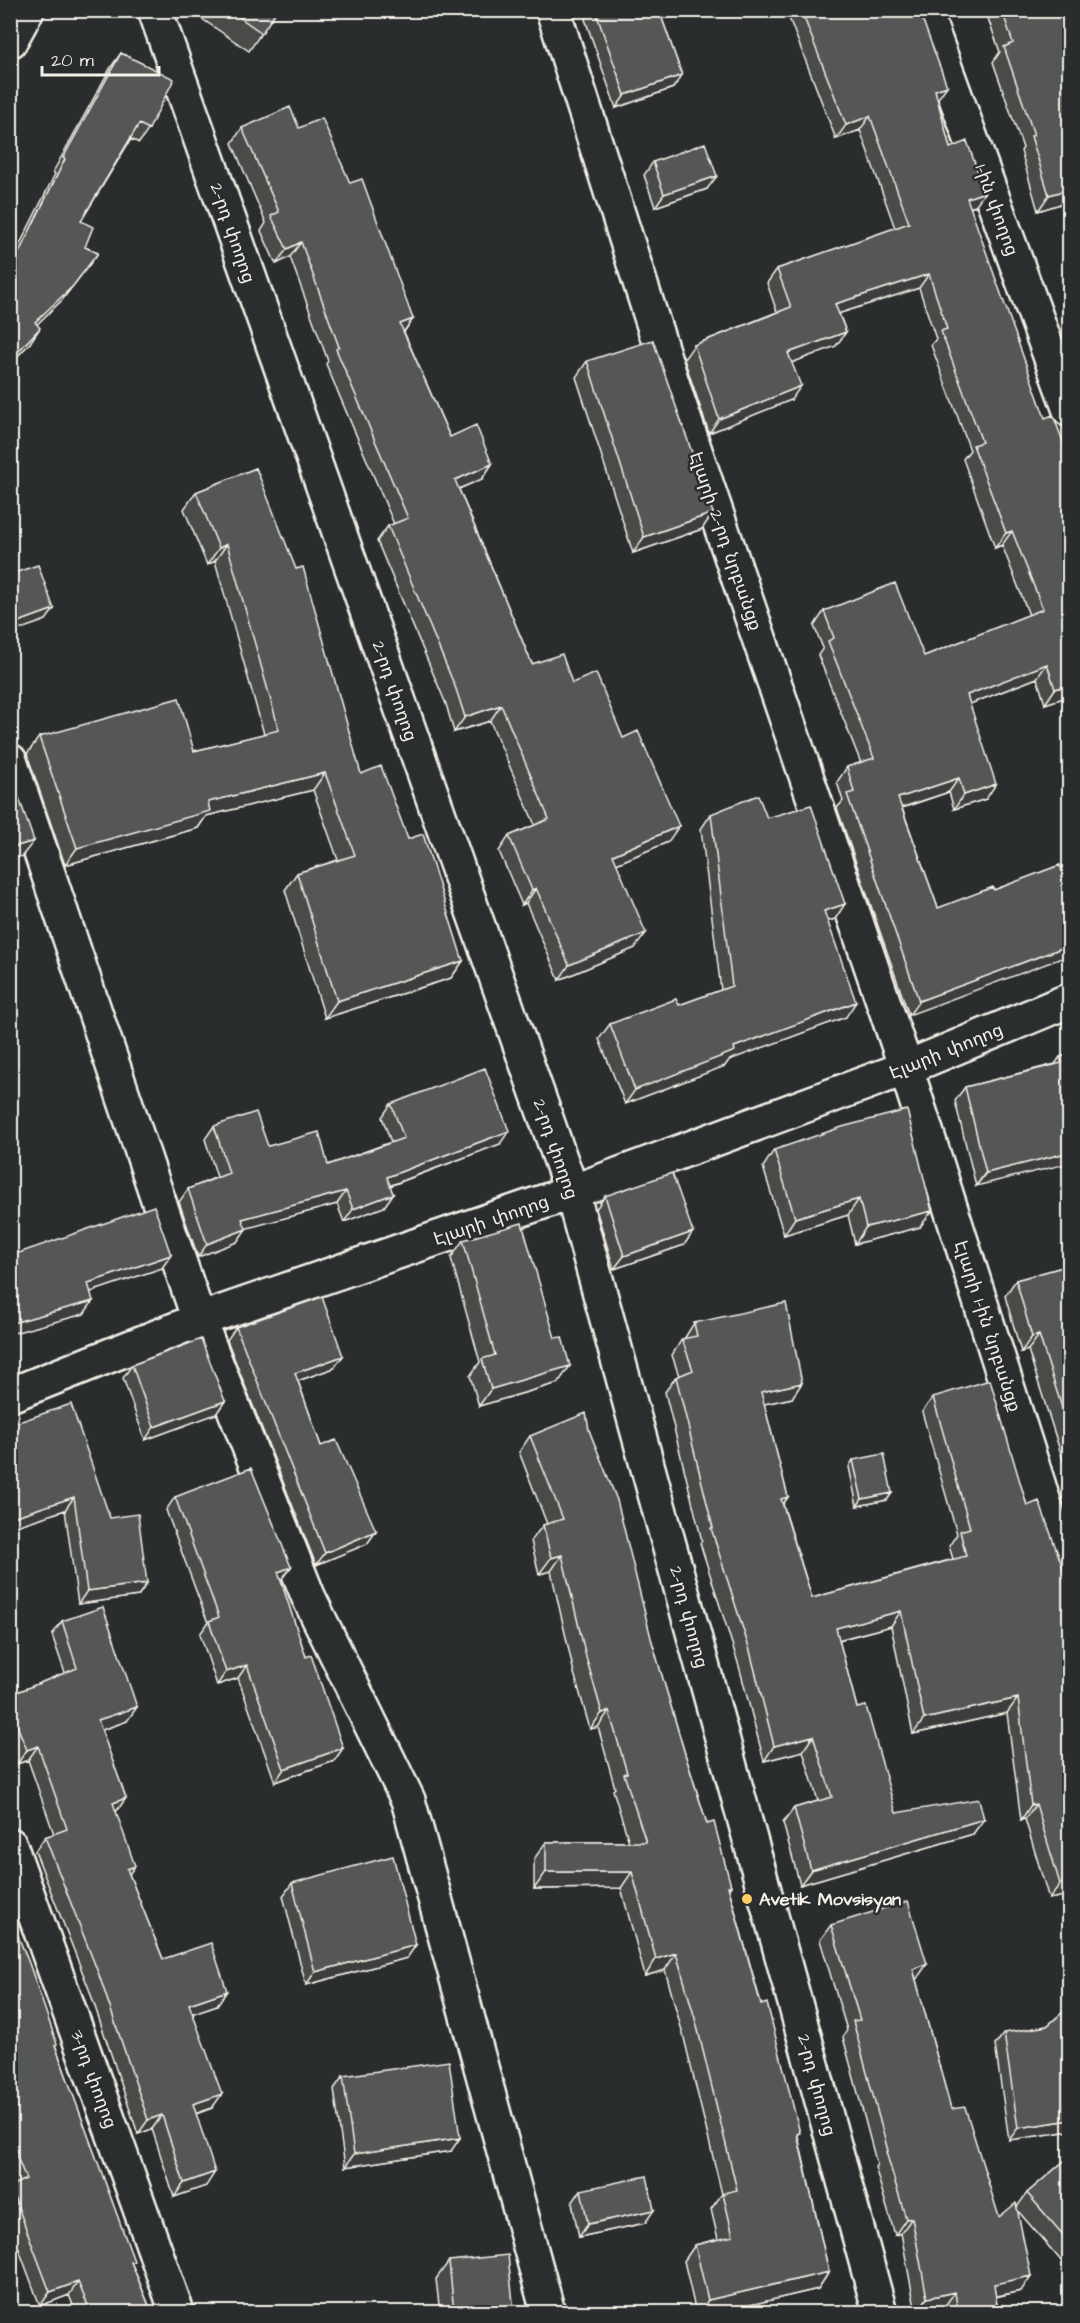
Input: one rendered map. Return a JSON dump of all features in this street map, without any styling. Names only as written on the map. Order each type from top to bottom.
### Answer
[{"type":"street","points":[[10,41],[27,10]]},
{"type":"street","name":"2-րդ փողոց","points":[[155,10],[572,1192],[880,2313]]},
{"type":"street","name":"Էլարի 2-րդ նրբանցք","points":[[553,10],[681,411],[906,1068]]},
{"type":"street","name":"1-ին փողոց","points":[[924,10],[1070,410]]},
{"type":"street","points":[[10,761],[199,1320],[308,1596],[408,1800],[548,2313]]},
{"type":"street","name":"Էլարի փողոց","points":[[10,1395],[199,1320],[572,1192],[906,1068],[1070,1000]]},
{"type":"street","name":"Էլարի 1-ին նրբանցք","points":[[906,1068],[1070,1584]]},
{"type":"street","name":"3-րդ փողոց","points":[[10,1845],[177,2313]]},
{"type":"building","points":[[229,10],[277,10],[262,33]]},
{"type":"building","points":[[595,10],[659,10],[682,75],[625,95]]},
{"type":"building","points":[[801,10],[919,10],[947,86],[935,90],[950,148],[967,141],[985,192],[967,198],[1045,418],[1053,415],[1070,460],[1070,685],[1055,689],[1047,664],[967,695],[996,784],[964,795],[959,778],[898,798],[938,908],[1060,865],[1070,889],[1070,945],[919,1001],[847,794],[854,792],[847,767],[874,758],[828,641],[834,638],[824,611],[895,583],[924,656],[1043,609],[1012,531],[1006,533],[973,445],[982,442],[941,331],[947,329],[929,274],[835,304],[846,332],[788,353],[801,386],[719,419],[694,345],[791,307],[777,269],[909,223],[870,116],[846,125]]},
{"type":"building","points":[[1002,10],[1070,10],[1070,189],[1049,195],[1031,136],[1034,135],[1004,47],[1013,43]]},
{"type":"building","points":[[121,53],[174,79],[149,129],[139,124],[81,221],[93,227],[85,247],[98,253],[73,286],[35,322],[40,328],[10,360],[10,268],[65,159],[63,158]]},
{"type":"building","points":[[290,107],[299,128],[322,118],[350,183],[362,179],[413,319],[400,324],[450,437],[476,425],[492,464],[455,480],[532,664],[562,654],[572,683],[596,673],[623,738],[638,731],[679,826],[613,855],[646,933],[569,965],[536,888],[532,890],[509,836],[549,819],[501,705],[465,717],[456,689],[388,526],[408,518],[336,349],[339,347],[301,242],[287,249],[271,216],[279,212],[242,128]]},
{"type":"building","points":[[705,143],[717,176],[664,194],[653,162]]},
{"type":"building","points":[[653,340],[713,513],[644,537],[587,361]]},
{"type":"building","points":[[256,468],[296,569],[303,567],[361,774],[381,766],[408,839],[423,834],[463,961],[337,1001],[297,873],[355,855],[325,773],[208,802],[210,811],[77,848],[39,737],[179,698],[194,751],[279,730],[227,544],[219,548],[196,492]]},
{"type":"building","points":[[10,564],[14,573],[38,565],[54,609],[10,625]]},
{"type":"building","points":[[10,772],[34,841],[10,848]]},
{"type":"building","points":[[758,795],[767,818],[811,805],[845,904],[824,911],[856,1002],[734,1047],[735,1051],[635,1090],[610,1024],[676,999],[679,1005],[732,986],[711,814]]},
{"type":"building","points":[[1070,1054],[1070,1152],[986,1173],[965,1087],[1062,1063],[1060,1057]]},
{"type":"building","points":[[485,1068],[509,1131],[387,1177],[393,1194],[353,1209],[346,1191],[242,1219],[246,1229],[207,1244],[188,1189],[229,1173],[214,1126],[256,1112],[268,1146],[319,1132],[328,1165],[404,1138],[391,1104]]},
{"type":"building","points":[[907,1110],[932,1211],[866,1227],[859,1199],[795,1218],[774,1150],[842,1127]]},
{"type":"building","points":[[672,1173],[693,1232],[624,1256],[605,1196]]},
{"type":"building","points":[[154,1206],[171,1255],[88,1283],[93,1301],[12,1323],[10,1320],[10,1256]]},
{"type":"building","points":[[522,1223],[555,1338],[562,1337],[570,1366],[491,1389],[482,1359],[495,1355],[463,1240]]},
{"type":"building","points":[[1070,1265],[1070,1433],[1039,1335],[1032,1337],[1016,1280]]},
{"type":"building","points":[[322,1297],[343,1356],[295,1373],[321,1446],[336,1440],[376,1531],[325,1553],[236,1327]]},
{"type":"building","points":[[786,1303],[802,1383],[761,1392],[788,1497],[781,1499],[812,1598],[966,1556],[960,1531],[970,1528],[933,1397],[990,1380],[1027,1506],[1039,1501],[1070,1583],[1070,1882],[1060,1884],[1036,1804],[1031,1805],[1018,1698],[924,1719],[901,1611],[836,1628],[857,1708],[866,1706],[896,1813],[979,1799],[984,1819],[811,1870],[794,1808],[832,1797],[813,1736],[774,1746],[750,1651],[711,1528],[713,1528],[676,1377],[693,1370],[682,1339],[697,1336],[694,1323]]},
{"type":"building","points":[[201,1339],[225,1401],[154,1427],[132,1365]]},
{"type":"building","points":[[71,1404],[110,1518],[138,1514],[147,1583],[87,1591],[74,1497],[10,1518],[10,1425]]},
{"type":"building","points":[[586,1413],[589,1430],[617,1500],[651,1638],[685,1754],[707,1824],[714,1822],[731,1886],[728,1886],[761,2005],[767,2003],[800,2133],[797,2134],[829,2272],[708,2300],[695,2245],[733,2236],[723,2193],[737,2190],[696,2022],[676,1953],[656,1959],[632,1872],[546,1872],[546,1842],[646,1842],[624,1774],[627,1773],[609,1711],[602,1713],[562,1555],[551,1558],[543,1525],[563,1519],[530,1436]]},
{"type":"building","points":[[884,1454],[892,1493],[862,1499],[853,1460]]},
{"type":"building","points":[[251,1468],[291,1567],[278,1572],[306,1657],[311,1655],[343,1748],[284,1769],[247,1665],[226,1672],[209,1621],[219,1617],[175,1497]]},
{"type":"building","points":[[103,1607],[137,1707],[98,1720],[126,1798],[113,1803],[135,1866],[127,1869],[163,1959],[211,1943],[227,1991],[189,2004],[222,2094],[193,2104],[215,2172],[184,2183],[162,2115],[148,2120],[99,1975],[45,1837],[67,1829],[38,1746],[27,1750],[10,1708],[10,1695],[77,1668],[62,1621]]},
{"type":"building","points":[[393,1856],[416,1945],[315,1972],[292,1883]]},
{"type":"building","points":[[908,1901],[927,1964],[913,1969],[951,2109],[965,2107],[999,2217],[1016,2203],[1031,2276],[994,2284],[998,2313],[958,2313],[955,2292],[927,2298],[912,2218],[906,2219],[886,2152],[888,2151],[853,2021],[860,2020],[831,1925]]},
{"type":"building","points":[[10,1916],[29,1963],[57,2044],[55,2045],[134,2261],[131,2262],[152,2313],[91,2313],[78,2282],[50,2292],[10,2186],[26,2179],[10,2139]]},
{"type":"building","points":[[1070,2006],[1070,2120],[1018,2128],[1004,2033],[1047,2026]]},
{"type":"building","points":[[449,2061],[460,2138],[354,2154],[343,2076]]},
{"type":"building","points":[[1070,2156],[1070,2243],[1027,2193]]},
{"type":"building","points":[[647,2176],[654,2210],[588,2224],[581,2190]]},
{"type":"building","points":[[508,2255],[514,2313],[454,2313],[449,2261]]},
{"type":"place","name":"Avetik Movsisyan","points":[[747,1899]]}]
